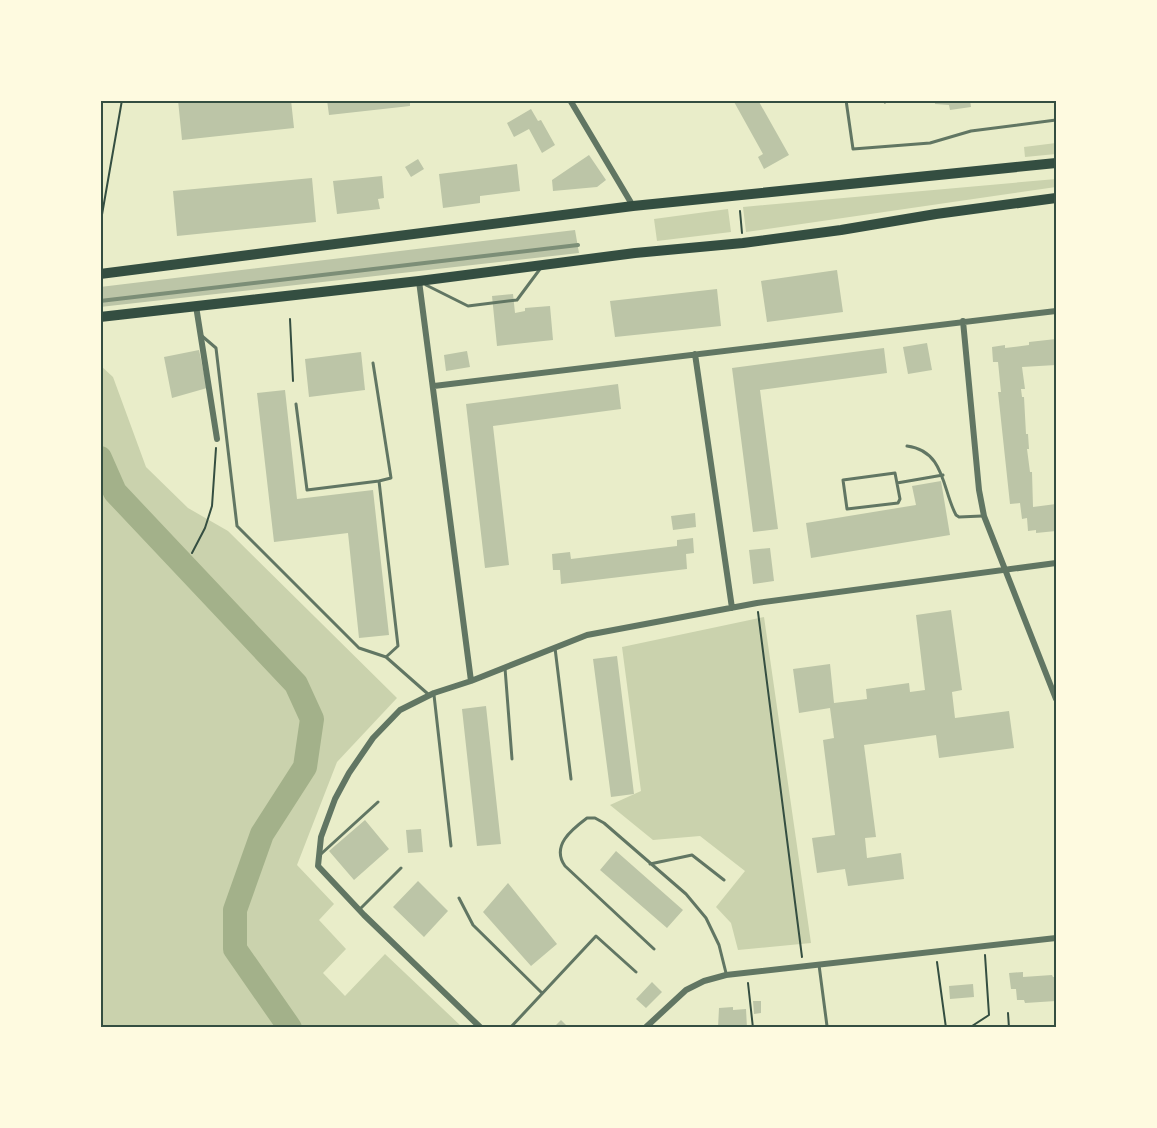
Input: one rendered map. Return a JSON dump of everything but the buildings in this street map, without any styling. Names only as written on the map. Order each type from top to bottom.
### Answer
[{"type":"main road","points":[[100,274],[633,206],[1056,163]]},
{"type":"main road","points":[[100,317],[419,281],[635,253],[743,243],[1056,198]]},
{"type":"street","points":[[570,100],[633,206]]},
{"type":"street","points":[[419,281],[471,681]]},
{"type":"street","points":[[196,306],[217,439]]},
{"type":"street","points":[[434,386],[1056,311]]},
{"type":"street","points":[[963,321],[979,490],[984,516],[1056,698]]},
{"type":"street","points":[[695,354],[732,608]]},
{"type":"street","points":[[481,1028],[359,910],[318,866],[321,837],[335,799],[349,773],[373,738],[400,710],[432,694],[587,635],[757,603],[1056,563]]},
{"type":"street","points":[[645,1028],[686,990],[704,981],[726,975],[1056,938]]},
{"type":"lane","points":[[846,100],[853,149],[930,143],[971,131],[1056,120]]},
{"type":"lane","points":[[419,281],[468,306],[517,300],[544,265]]},
{"type":"lane","points":[[200,333],[216,348],[237,526],[359,648],[386,657],[432,694],[451,846]]},
{"type":"lane","points":[[296,404],[307,490],[391,478],[373,363]]},
{"type":"lane","points":[[907,446],[918,447],[930,455],[943,475],[956,515],[959,517],[984,516]]},
{"type":"lane","points":[[893,472],[896,474],[897,483],[900,499],[898,503],[847,509],[843,482],[845,479],[893,472]]},
{"type":"lane","points":[[897,483],[943,475]]},
{"type":"lane","points":[[379,481],[398,645],[386,657]]},
{"type":"lane","points":[[555,648],[571,780]]},
{"type":"lane","points":[[505,668],[512,759]]},
{"type":"lane","points":[[318,857],[378,802]]},
{"type":"lane","points":[[654,949],[560,859],[558,850],[563,842],[587,818],[596,818],[686,894],[706,918],[719,945],[726,975]]},
{"type":"lane","points":[[650,864],[692,855],[724,880]]},
{"type":"lane","points":[[359,910],[401,868]]},
{"type":"lane","points":[[459,898],[473,926],[542,993]]},
{"type":"lane","points":[[510,1028],[596,936],[636,972]]},
{"type":"lane","points":[[819,965],[827,1026]]},
{"type":"path","points":[[100,226],[122,100]]},
{"type":"path","points":[[740,212],[743,235]]},
{"type":"path","points":[[290,318],[293,381]]},
{"type":"path","points":[[192,553],[205,528],[212,506],[217,439]]},
{"type":"path","points":[[757,603],[804,967]]},
{"type":"path","points":[[969,1028],[989,1015],[984,946]]},
{"type":"path","points":[[935,952],[946,1028]]},
{"type":"path","points":[[747,974],[753,1028]]},
{"type":"path","points":[[1008,1013],[1009,1028]]},
{"type":"green space","points":[[1056,143],[1056,154],[1025,157],[1024,147]]},
{"type":"green space","points":[[1056,179],[1056,187],[746,232],[743,207]]},
{"type":"green space","points":[[728,209],[731,232],[657,241],[654,219]]},
{"type":"green space","points":[[100,365],[113,377],[146,467],[188,508],[228,531],[397,698],[337,762],[297,865],[334,904],[319,920],[346,949],[323,973],[345,996],[385,954],[462,1027],[101,1027]]},
{"type":"green space","points":[[764,617],[811,943],[738,950],[731,923],[716,907],[745,871],[700,836],[653,840],[610,805],[641,791],[622,647]]},
{"type":"waterway","points":[[100,458],[115,492],[296,684],[312,719],[305,767],[262,834],[235,910],[235,949],[290,1028]]},
{"type":"railway","points":[[100,301],[578,245]]}]
